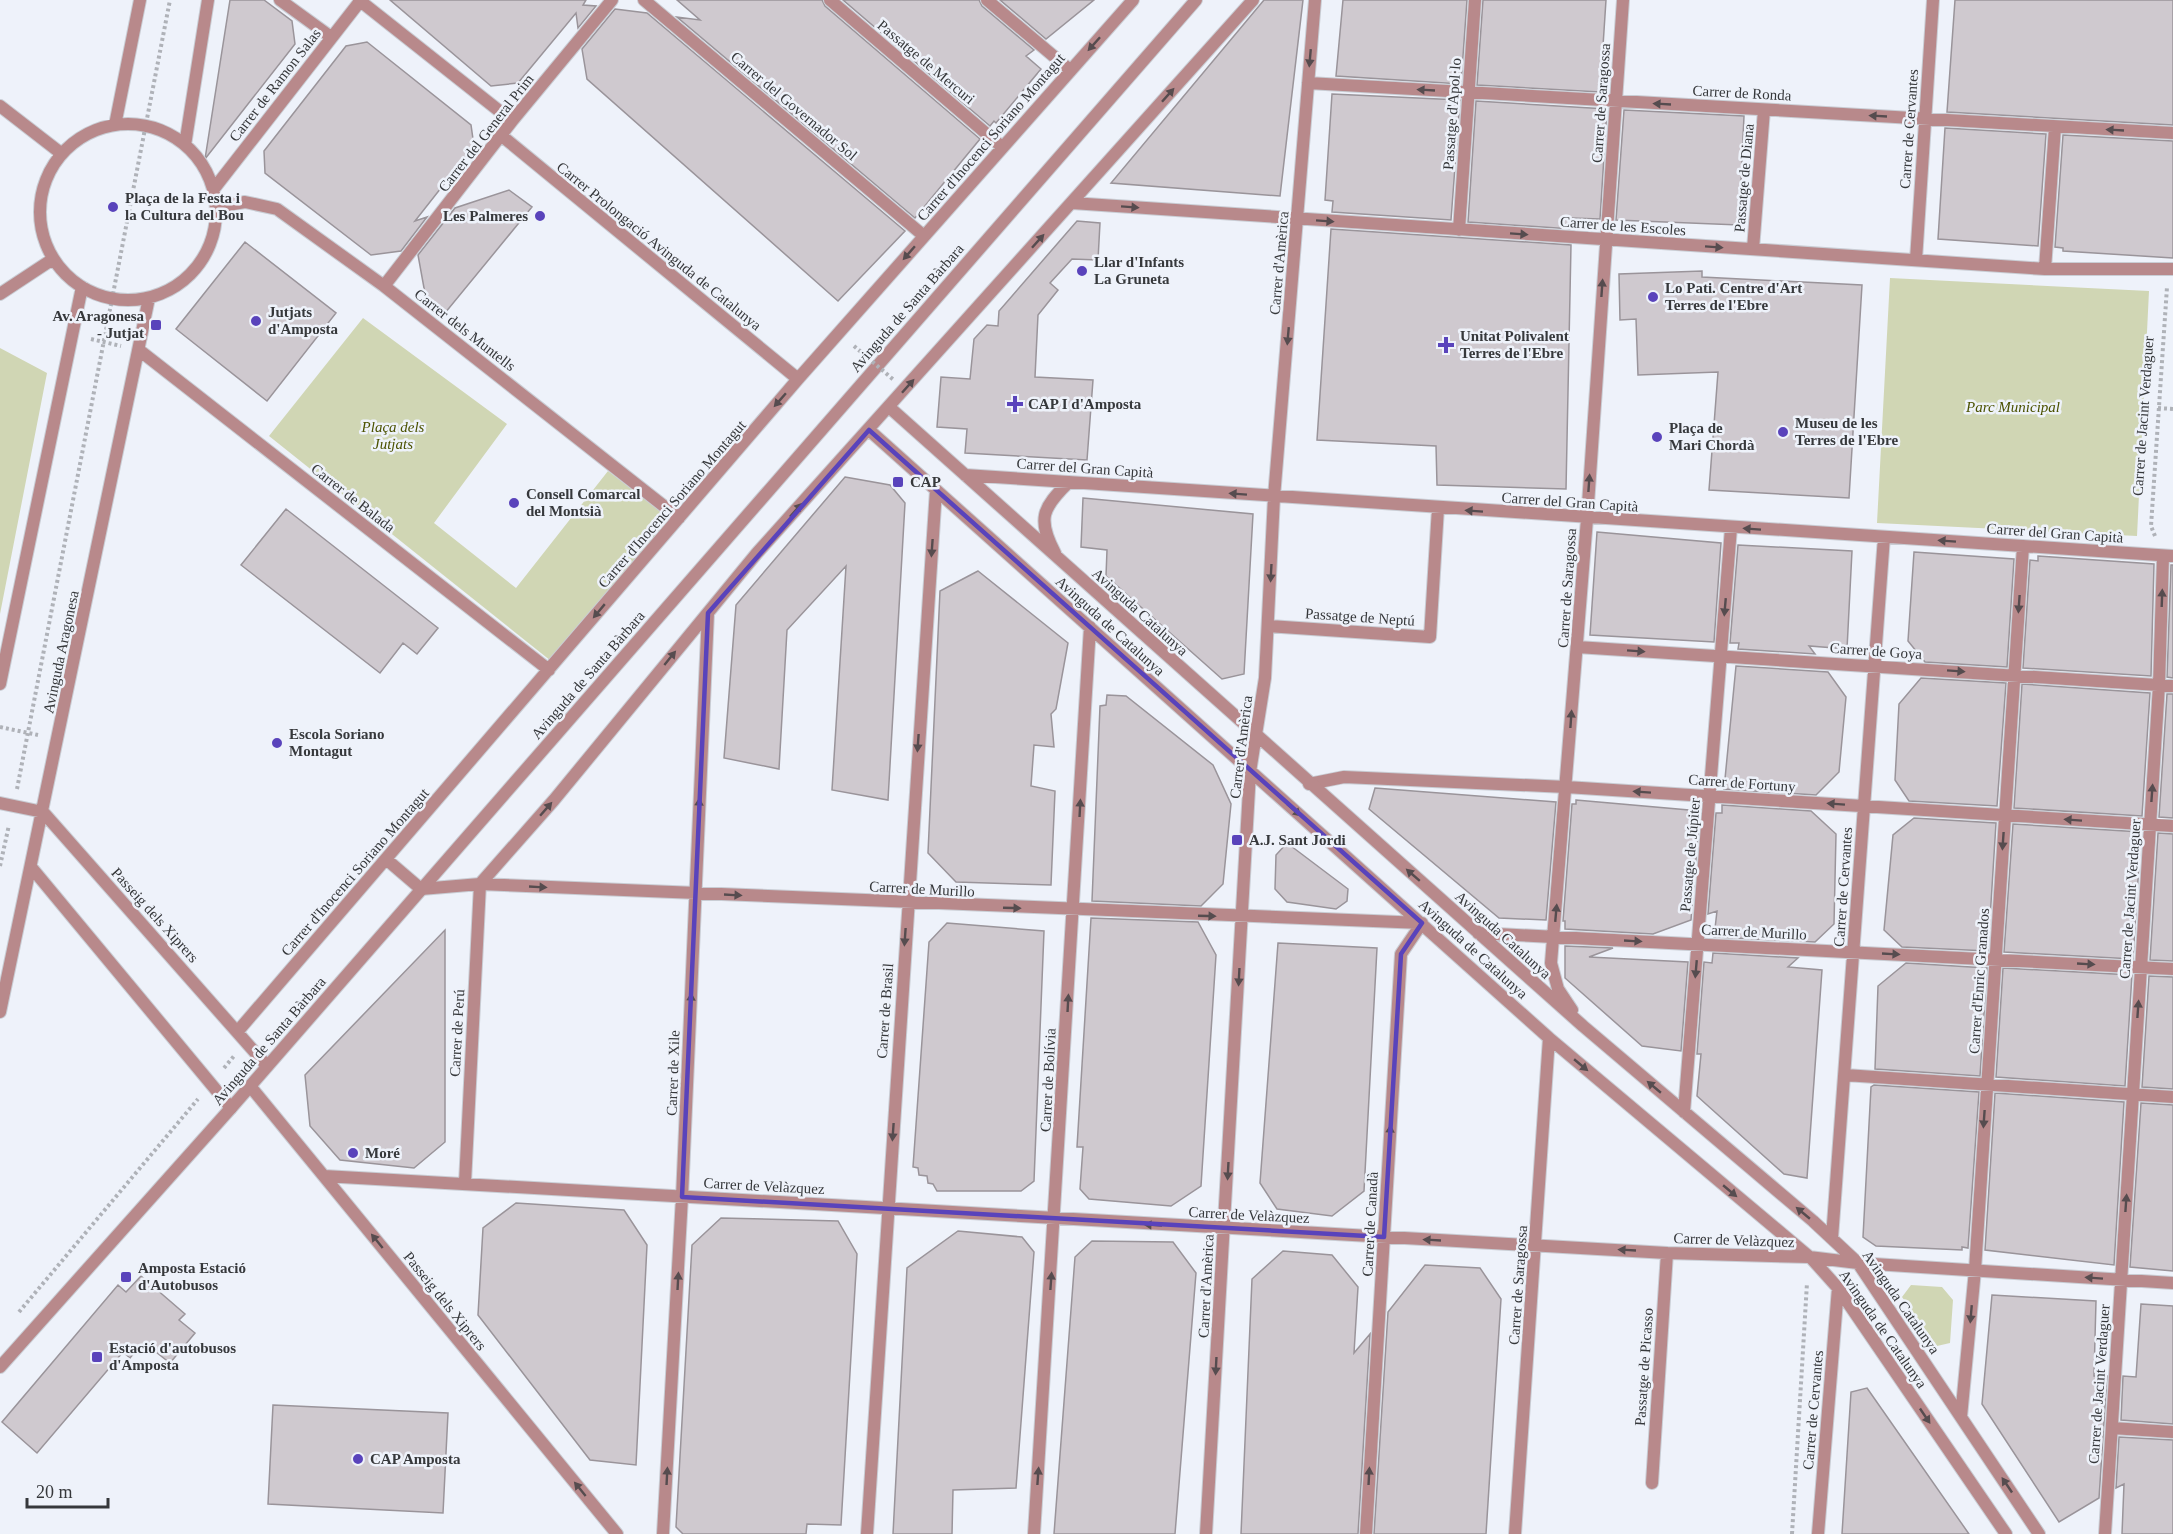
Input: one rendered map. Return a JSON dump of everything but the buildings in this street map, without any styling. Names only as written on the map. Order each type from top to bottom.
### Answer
[{"type":"street","points":[[115,125],[140,0]]},
{"type":"street","points":[[185,145],[208,0]]},
{"type":"street","points":[[280,0],[331,37]]},
{"type":"street","points":[[360,0],[512,121]]},
{"type":"street","name":"Carrer de Ramon Salas","points":[[213,190],[360,0]]},
{"type":"street","name":"Carrer del General Prim","points":[[384,286],[512,121],[612,0]]},
{"type":"street","name":"Carrer del Governador Sol","points":[[644,0],[924,236]]},
{"type":"street","name":"Passatge de Mercuri","points":[[830,0],[1002,147]]},
{"type":"street","points":[[987,0],[1070,70]]},
{"type":"street","name":"Carrer d'Inocenci Soriano Montagut","points":[[242,1036],[386,859],[798,379],[1132,0]]},
{"type":"street","name":"Avinguda de Santa Bàrbara","points":[[0,1367],[250,1086],[1196,0]]},
{"type":"street","points":[[480,884],[554,800],[757,553],[1253,0]]},
{"type":"street","name":"Carrer d'Amèrica","points":[[1206,1534],[1250,772],[1265,678],[1274,497],[1315,0]]},
{"type":"street","name":"Passatge d'Apol·lo","points":[[1460,230],[1474,0]]},
{"type":"street","name":"Carrer de Saragossa","points":[[1583,1026],[1557,989],[1551,963],[1587,519],[1623,0]]},
{"type":"street","name":"Carrer de Cervantes","points":[[1916,260],[1933,0]]},
{"type":"street","name":"Carrer de Ronda","points":[[1308,83],[2173,133]]},
{"type":"street","points":[[0,106],[62,154]]},
{"type":"street","name":"Passatge de Diana","points":[[1753,249],[1764,110]]},
{"type":"street","points":[[115,125],[144,126],[166,133],[185,145],[202,165],[213,190],[216,207],[213,237],[199,265],[177,285],[149,298],[111,298],[82,287],[66,275],[53,259],[43,236],[40,205],[48,175],[62,154],[81,138],[115,125]]},
{"type":"street","points":[[2045,269],[2055,127]]},
{"type":"street","name":"Carrer Prolongació Avinguda de Catalunya","points":[[502,136],[798,379]]},
{"type":"street","name":"Carrer dels Muntells","points":[[216,207],[245,202],[277,209],[384,286],[679,518]]},
{"type":"street","name":"Carrer de les Escoles","points":[[1072,203],[2045,269],[2171,268]]},
{"type":"street","points":[[0,294],[53,259]]},
{"type":"street","points":[[0,684],[82,287]]},
{"type":"street","name":"Avinguda Aragonesa","points":[[0,1012],[149,298]]},
{"type":"street","name":"Carrer de Balada","points":[[139,350],[549,670]]},
{"type":"street","name":"Avinguda Catalunya","points":[[889,407],[1309,784],[1583,1026],[1832,1238],[1858,1263],[2039,1534]]},
{"type":"street","name":"Avinguda de Catalunya","points":[[869,430],[1549,1038],[1809,1257],[1838,1288],[2007,1534]]},
{"type":"street","name":"Carrer del Gran Capità","points":[[965,475],[1587,519],[2168,556]]},
{"type":"street","points":[[1058,559],[1045,534],[1043,520],[1049,502],[1069,482]]},
{"type":"street","name":"Carrer de Brasil","points":[[867,1534],[936,490]]},
{"type":"street","name":"Passatge de Neptú","points":[[1268,626],[1430,637],[1438,508]]},
{"type":"street","name":"Passatge de Júpiter","points":[[1684,1112],[1731,528]]},
{"type":"street","name":"Carrer de Cervantes","points":[[1832,1238],[1884,537]]},
{"type":"street","name":"Carrer d'Enric Granados","points":[[1961,1417],[1975,1270],[2023,546]]},
{"type":"street","name":"Carrer de Jacint Verdaguer","points":[[2105,1534],[2168,556]]},
{"type":"street","name":"Carrer de Xile","points":[[663,1534],[682,1197],[708,613]]},
{"type":"street","name":"Carrer de Bolívia","points":[[1034,1534],[1090,627]]},
{"type":"street","name":"Carrer de Goya","points":[[1577,647],[2173,686]]},
{"type":"street","name":"Carrer de Fortuny","points":[[1309,784],[1344,777],[1566,787],[2173,826]]},
{"type":"street","points":[[0,803],[43,812]]},
{"type":"street","name":"Passeig dels Xiprers","points":[[43,812],[267,1066]]},
{"type":"street","points":[[386,859],[421,889]]},
{"type":"street","points":[[31,867],[231,1107]]},
{"type":"street","name":"Carrer de Murillo","points":[[421,889],[480,884],[1422,924]]},
{"type":"street","name":"Carrer de Perú","points":[[465,1184],[480,884]]},
{"type":"street","name":"Carrer de Canadà","points":[[1366,1534],[1401,954],[1422,924]]},
{"type":"street","name":"Carrer de Murillo","points":[[1478,933],[2173,969]]},
{"type":"street","name":"Carrer de Saragossa","points":[[1515,1534],[1549,1038]]},
{"type":"street","points":[[1845,1075],[2173,1097]]},
{"type":"street","name":"Passeig dels Xiprers","points":[[250,1086],[617,1534]]},
{"type":"street","name":"Carrer de Velàzquez","points":[[324,1176],[1224,1229],[1667,1253],[1809,1257],[1858,1263],[2173,1283]]},
{"type":"street","name":"Passatge de Picasso","points":[[1652,1483],[1667,1253]]},
{"type":"street","name":"Carrer de Cervantes","points":[[1818,1534],[1838,1288]]},
{"type":"street","points":[[2112,1428],[2173,1432]]},
{"type":"path","points":[[0,866],[14,806],[170,0]]},
{"type":"path","name":"Carrer de Jacint Verdaguer","points":[[2168,556],[2151,526],[2158,408],[2171,268]]},
{"type":"path","points":[[72,335],[139,350]]},
{"type":"path","points":[[854,346],[895,381]]},
{"type":"path","points":[[2158,408],[2173,409]]},
{"type":"path","points":[[0,727],[58,739]]},
{"type":"path","points":[[15,1317],[211,1084],[242,1036]]},
{"type":"highlighted area","points":[[869,430],[1422,923],[1401,954],[1384,1237],[682,1197],[708,613]]},
{"type":"green space","name":"Parc Municipal","points":[[1890,278],[2149,291],[2137,536],[1877,523]]},
{"type":"green space","name":"Plaça dels Jutjats","points":[[363,318],[507,424],[434,523],[516,588],[608,471],[671,519],[551,661],[269,436]]},
{"type":"green space","points":[[0,348],[47,373],[0,614]]},
{"type":"green space","points":[[1911,1285],[1942,1287],[1953,1300],[1950,1343],[1937,1346],[1902,1297]]},
{"type":"place","name":"Plaça de la Festa i la Cultura del Bou","points":[[113,207]]},
{"type":"place","name":"Les Palmeres","points":[[540,216]]},
{"type":"place","name":"Llar d'Infants La Gruneta","points":[[1082,271]]},
{"type":"place","name":"Lo Pati. Centre d'Art Terres de l'Ebre","points":[[1653,297]]},
{"type":"place","name":"Jutjats d'Amposta","points":[[256,321]]},
{"type":"place","name":"Av. Aragonesa - Jutjat","points":[[156,325]]},
{"type":"place","name":"Unitat Polivalent Terres de l'Ebre","points":[[1446,345]]},
{"type":"place","name":"CAP I d'Amposta","points":[[1015,404]]},
{"type":"place","name":"Museu de les Terres de l'Ebre","points":[[1783,432]]},
{"type":"place","name":"Plaça de Mari Chordà","points":[[1657,437]]},
{"type":"place","name":"CAP","points":[[898,482]]},
{"type":"place","name":"Consell Comarcal del Montsià","points":[[514,503]]},
{"type":"place","name":"Escola Soriano Montagut","points":[[277,743]]},
{"type":"place","name":"A.J. Sant Jordi","points":[[1237,840]]},
{"type":"place","name":"Moré","points":[[353,1153]]},
{"type":"place","name":"Amposta Estació d'Autobusos","points":[[126,1277]]},
{"type":"place","name":"Estació d'autobusos d'Amposta","points":[[97,1357]]},
{"type":"place","name":"CAP Amposta","points":[[358,1459]]}]
